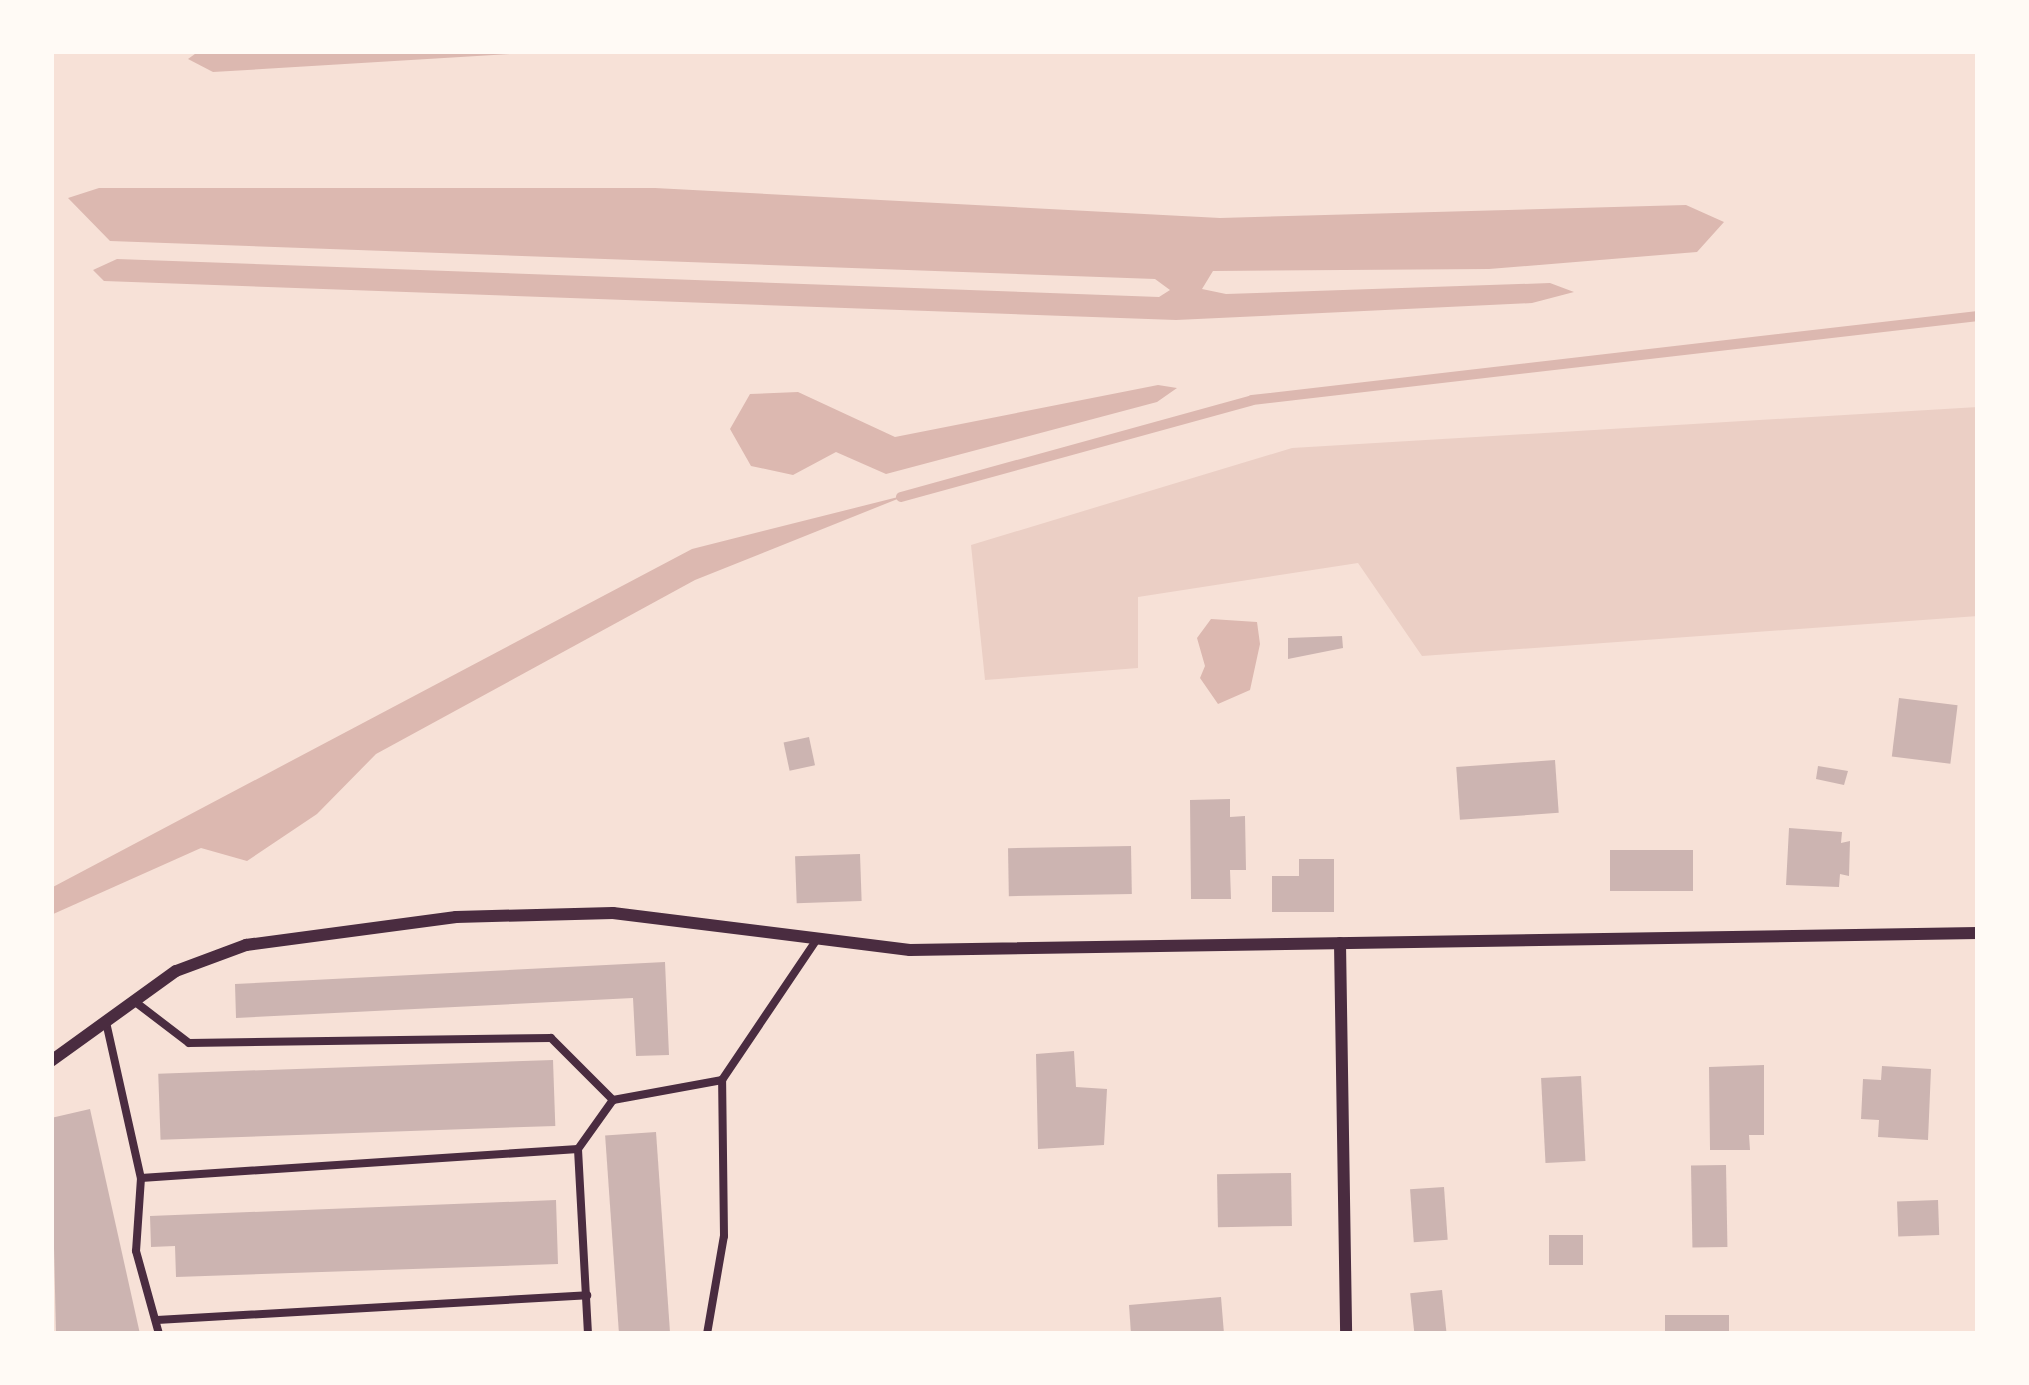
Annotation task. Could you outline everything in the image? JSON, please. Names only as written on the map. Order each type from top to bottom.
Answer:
[{"type":"street","points":[[51,1061],[176,970],[246,945],[456,917],[614,913],[815,942],[910,950],[1978,933]]},
{"type":"street","points":[[1340,943],[1346,1334]]},
{"type":"lane","points":[[707,1334],[724,1236],[722,1080],[815,942]]},
{"type":"lane","points":[[134,1001],[189,1043],[551,1038],[613,1100]]},
{"type":"lane","points":[[106,1020],[140,1178],[136,1251],[159,1334]]},
{"type":"lane","points":[[588,1334],[578,1150],[613,1100],[722,1080]]},
{"type":"lane","points":[[140,1178],[578,1150]]},
{"type":"lane","points":[[157,1320],[587,1295]]},
{"type":"shaded area","points":[[199,51],[559,51],[213,72],[188,59]]},
{"type":"shaded area","points":[[99,188],[655,188],[1220,218],[1686,205],[1724,222],[1697,252],[1489,269],[1213,271],[1202,289],[1226,294],[1550,283],[1574,292],[1532,303],[1176,320],[104,281],[93,270],[117,259],[1159,297],[1170,290],[1155,279],[110,241],[68,198]]},
{"type":"shaded area","points":[[1158,385],[1177,388],[1157,402],[886,474],[836,452],[793,475],[751,466],[730,429],[750,394],[798,392],[895,437]]},
{"type":"shaded area","points":[[1978,407],[1978,616],[1422,656],[1358,563],[1138,597],[1138,668],[985,680],[971,545],[1292,448]]},
{"type":"shaded area","points":[[910,494],[695,580],[376,754],[317,814],[247,861],[201,848],[51,915],[51,888],[692,549]]},
{"type":"shaded area","points":[[1211,619],[1257,622],[1260,644],[1250,690],[1218,704],[1200,678],[1205,666],[1197,638]]},
{"type":"building","points":[[1342,636],[1343,648],[1288,659],[1288,638]]},
{"type":"building","points":[[1899,698],[1958,705],[1950,764],[1892,757]]},
{"type":"building","points":[[809,737],[815,765],[790,771],[784,742]]},
{"type":"building","points":[[1555,760],[1559,813],[1460,820],[1456,767]]},
{"type":"building","points":[[1818,766],[1848,771],[1844,785],[1816,779]]},
{"type":"building","points":[[1230,799],[1230,817],[1245,816],[1246,870],[1230,870],[1231,899],[1191,899],[1190,800]]},
{"type":"building","points":[[1789,828],[1842,832],[1841,843],[1850,841],[1849,876],[1840,874],[1839,887],[1786,885]]},
{"type":"building","points":[[1131,846],[1132,894],[1009,896],[1008,848]]},
{"type":"building","points":[[1610,850],[1693,850],[1693,891],[1610,891]]},
{"type":"building","points":[[860,854],[862,901],[797,903],[795,856]]},
{"type":"building","points":[[1299,859],[1334,859],[1334,912],[1272,912],[1272,876],[1299,876]]},
{"type":"building","points":[[665,962],[669,1055],[636,1056],[633,998],[236,1018],[235,984]]},
{"type":"building","points":[[1074,1051],[1076,1087],[1107,1089],[1104,1145],[1038,1149],[1036,1054]]},
{"type":"building","points":[[553,1060],[555,1126],[161,1140],[158,1074]]},
{"type":"building","points":[[1764,1065],[1764,1135],[1749,1135],[1750,1150],[1710,1150],[1709,1067]]},
{"type":"building","points":[[1882,1066],[1931,1069],[1928,1140],[1878,1137],[1879,1120],[1861,1119],[1863,1079],[1881,1080]]},
{"type":"building","points":[[1581,1076],[1585,1161],[1546,1163],[1541,1078]]},
{"type":"building","points":[[90,1109],[140,1334],[56,1334],[51,1118]]},
{"type":"building","points":[[656,1132],[670,1334],[619,1334],[605,1136]]},
{"type":"building","points":[[1726,1165],[1727,1247],[1692,1248],[1691,1166]]},
{"type":"building","points":[[1291,1173],[1292,1226],[1218,1227],[1217,1174]]},
{"type":"building","points":[[1444,1187],[1448,1240],[1414,1242],[1410,1189]]},
{"type":"building","points":[[556,1200],[558,1264],[176,1277],[175,1246],[151,1247],[150,1216]]},
{"type":"building","points":[[1938,1200],[1939,1235],[1898,1236],[1897,1201]]},
{"type":"building","points":[[1549,1235],[1583,1235],[1583,1265],[1549,1265]]},
{"type":"building","points":[[1442,1290],[1447,1334],[1414,1334],[1410,1293]]},
{"type":"building","points":[[1221,1297],[1224,1334],[1131,1334],[1129,1305]]},
{"type":"building","points":[[1665,1315],[1729,1315],[1729,1334],[1665,1334]]},
{"type":"waterway","points":[[901,497],[1252,400],[1978,316]]}]
